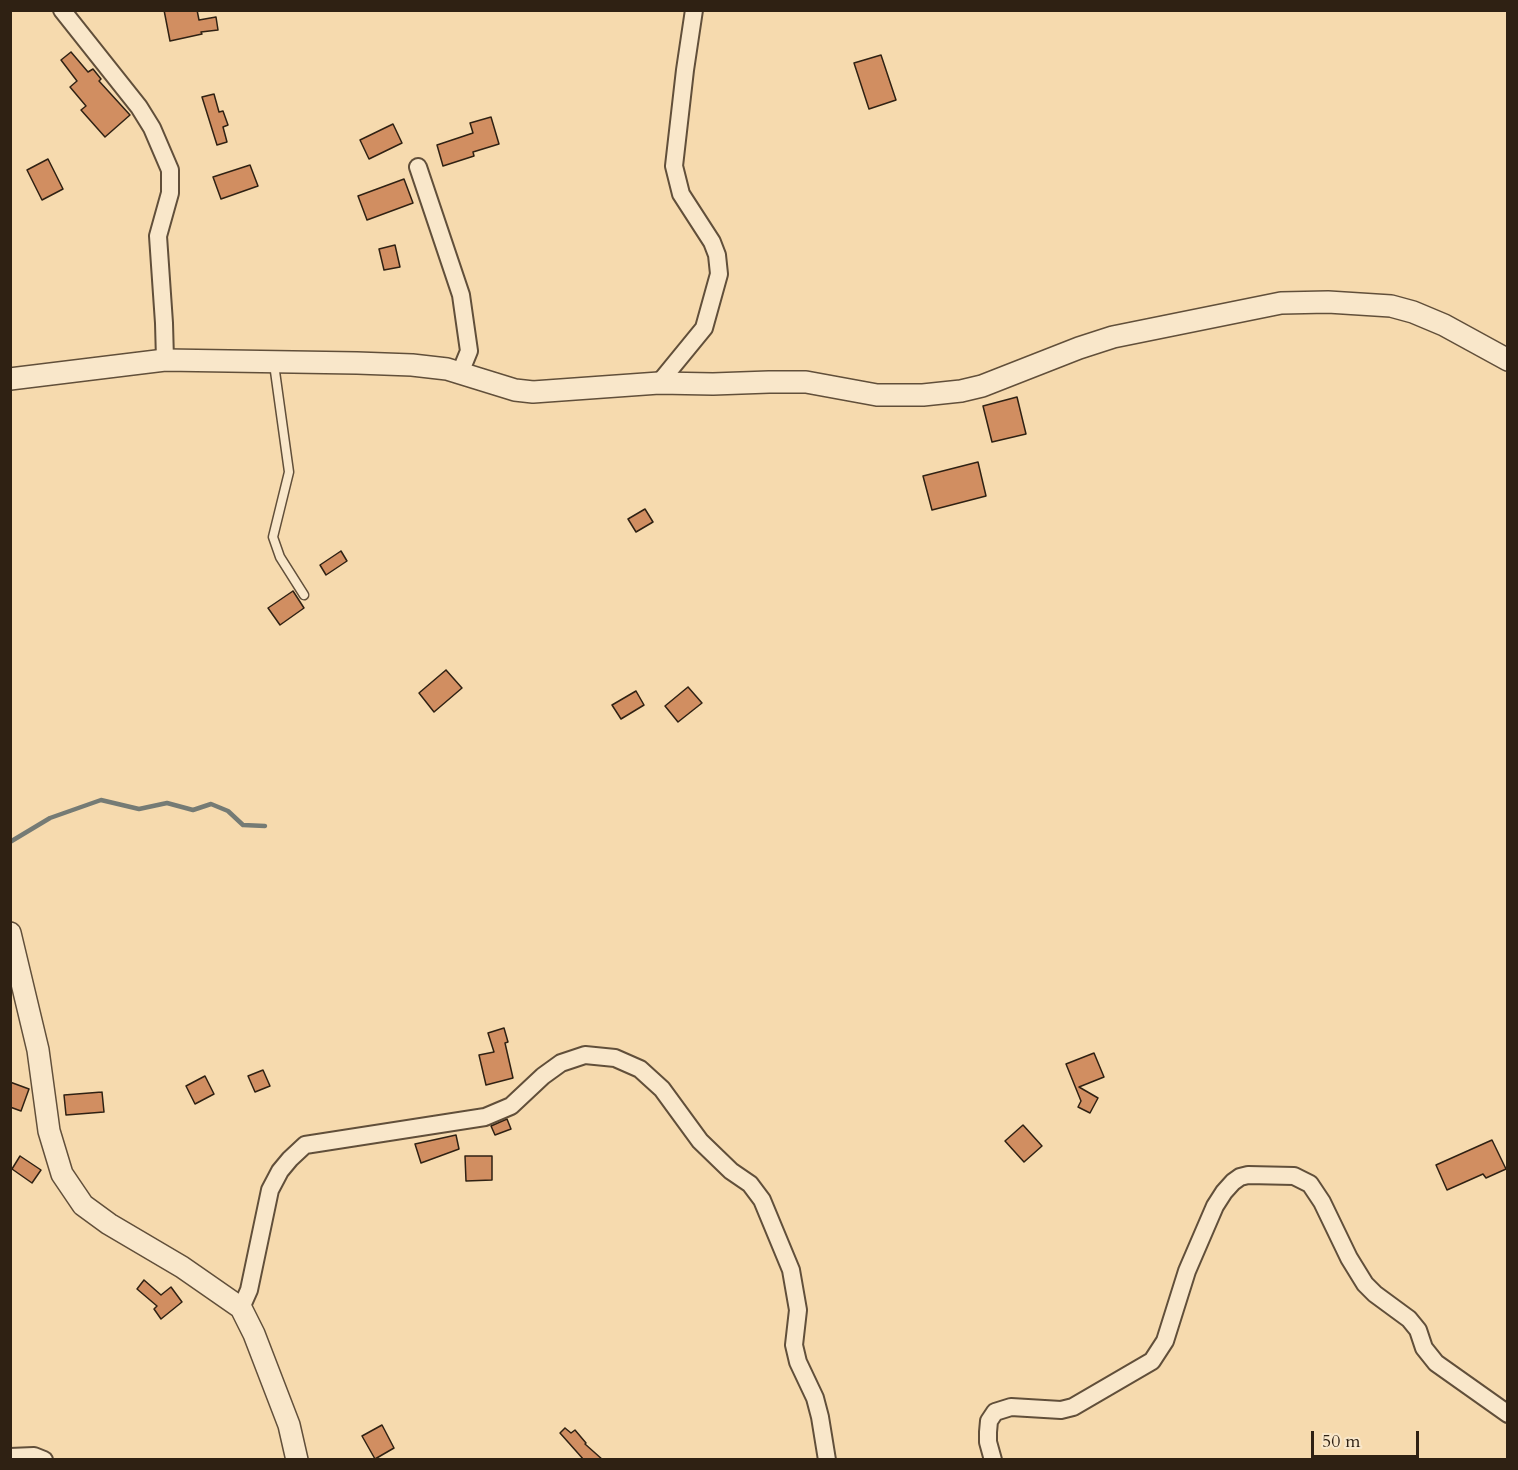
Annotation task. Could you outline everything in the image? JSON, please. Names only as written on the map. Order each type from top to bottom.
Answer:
[{"type":"street","points":[[62,10],[139,107],[152,128],[170,170],[170,194],[158,237],[165,360]]},
{"type":"street","points":[[659,383],[704,328],[719,274],[715,249],[681,194],[674,166],[694,10]]},
{"type":"street","points":[[418,166],[461,295],[469,351],[460,373]]},
{"type":"street","points":[[10,380],[165,360],[412,365],[447,369],[515,390],[533,392],[659,383],[806,382],[877,394],[923,395],[982,386],[1113,337],[1281,303],[1328,302],[1391,306],[1413,312],[1461,334],[1508,360]]},
{"type":"street","points":[[10,933],[38,1050],[49,1131],[62,1174],[83,1205],[109,1224],[182,1267],[241,1308],[254,1334],[289,1425],[297,1460]]},
{"type":"street","points":[[241,1308],[249,1290],[270,1190],[280,1170],[305,1146],[485,1117],[511,1106],[543,1076],[561,1063],[585,1054],[615,1058],[640,1069],[662,1089],[700,1141],[731,1171],[750,1184],[762,1200],[791,1270],[798,1310],[794,1345],[798,1362],[820,1417],[826,1460]]},
{"type":"street","points":[[993,1460],[988,1432],[989,1421],[995,1412],[1011,1407],[1061,1410],[1073,1407],[1152,1361],[1165,1341],[1187,1271],[1215,1206],[1233,1182],[1240,1177],[1248,1176],[1294,1176],[1310,1184],[1322,1202],[1349,1258],[1365,1284],[1409,1319],[1418,1330],[1424,1347],[1436,1363],[1508,1414]]},
{"type":"street","points":[[10,1456],[34,1456],[44,1460]]},
{"type":"lane","points":[[274,362],[289,472],[273,537],[280,557],[304,595]]},
{"type":"building","points":[[164,10],[197,10],[199,20],[216,17],[218,30],[201,32],[202,34],[170,41]]},
{"type":"building","points":[[71,52],[88,72],[93,69],[101,79],[99,81],[130,115],[105,137],[81,110],[86,106],[70,87],[77,81],[61,60]]},
{"type":"building","points":[[881,55],[896,100],[869,109],[854,63]]},
{"type":"building","points":[[214,94],[219,112],[223,111],[228,125],[223,127],[227,142],[217,145],[202,97]]},
{"type":"building","points":[[491,117],[499,144],[473,152],[474,156],[443,166],[437,145],[473,133],[470,123]]},
{"type":"building","points":[[393,124],[402,143],[369,159],[360,140]]},
{"type":"building","points":[[48,159],[63,189],[42,200],[27,170]]},
{"type":"building","points":[[250,165],[258,186],[221,199],[213,177]]},
{"type":"building","points":[[404,179],[413,203],[367,220],[358,196]]},
{"type":"building","points":[[395,245],[400,267],[384,270],[379,249]]},
{"type":"building","points":[[1017,397],[1026,434],[992,442],[983,406]]},
{"type":"building","points":[[978,462],[986,496],[932,510],[923,476]]},
{"type":"building","points":[[645,509],[653,522],[636,532],[628,519]]},
{"type":"building","points":[[341,551],[347,561],[326,575],[320,565]]},
{"type":"building","points":[[293,591],[304,608],[280,625],[268,608]]},
{"type":"building","points":[[446,670],[462,688],[434,712],[419,693]]},
{"type":"building","points":[[688,687],[702,703],[678,722],[665,706]]},
{"type":"building","points":[[636,691],[644,705],[621,719],[612,705]]},
{"type":"building","points":[[504,1028],[513,1078],[486,1085],[479,1055],[494,1052],[488,1033]]},
{"type":"building","points":[[1094,1053],[1104,1077],[1079,1087],[1098,1098],[1090,1113],[1078,1107],[1081,1101],[1066,1064]]},
{"type":"building","points":[[263,1070],[270,1086],[255,1092],[248,1076]]},
{"type":"building","points":[[205,1076],[214,1094],[195,1104],[186,1086]]},
{"type":"building","points":[[10,1082],[29,1089],[21,1111],[10,1107]]},
{"type":"building","points":[[102,1092],[104,1112],[66,1115],[64,1095]]},
{"type":"building","points":[[507,1119],[511,1129],[495,1135],[491,1126]]},
{"type":"building","points":[[1023,1125],[1042,1146],[1024,1162],[1005,1141]]},
{"type":"building","points":[[456,1135],[459,1149],[421,1163],[415,1144]]},
{"type":"building","points":[[1492,1140],[1506,1169],[1486,1178],[1483,1174],[1447,1190],[1436,1165]]},
{"type":"building","points":[[20,1156],[41,1170],[32,1183],[12,1169]]},
{"type":"building","points":[[465,1156],[492,1156],[492,1180],[466,1181]]},
{"type":"building","points":[[144,1280],[161,1295],[171,1287],[182,1302],[161,1319],[154,1309],[157,1306],[137,1289]]},
{"type":"building","points":[[382,1425],[394,1448],[375,1459],[362,1436]]},
{"type":"building","points":[[565,1428],[571,1433],[575,1430],[585,1444],[603,1460],[584,1460],[560,1433]]},
{"type":"waterway","points":[[10,842],[50,818],[101,800],[139,809],[167,803],[193,810],[211,804],[228,811],[243,825],[265,826]]}]
